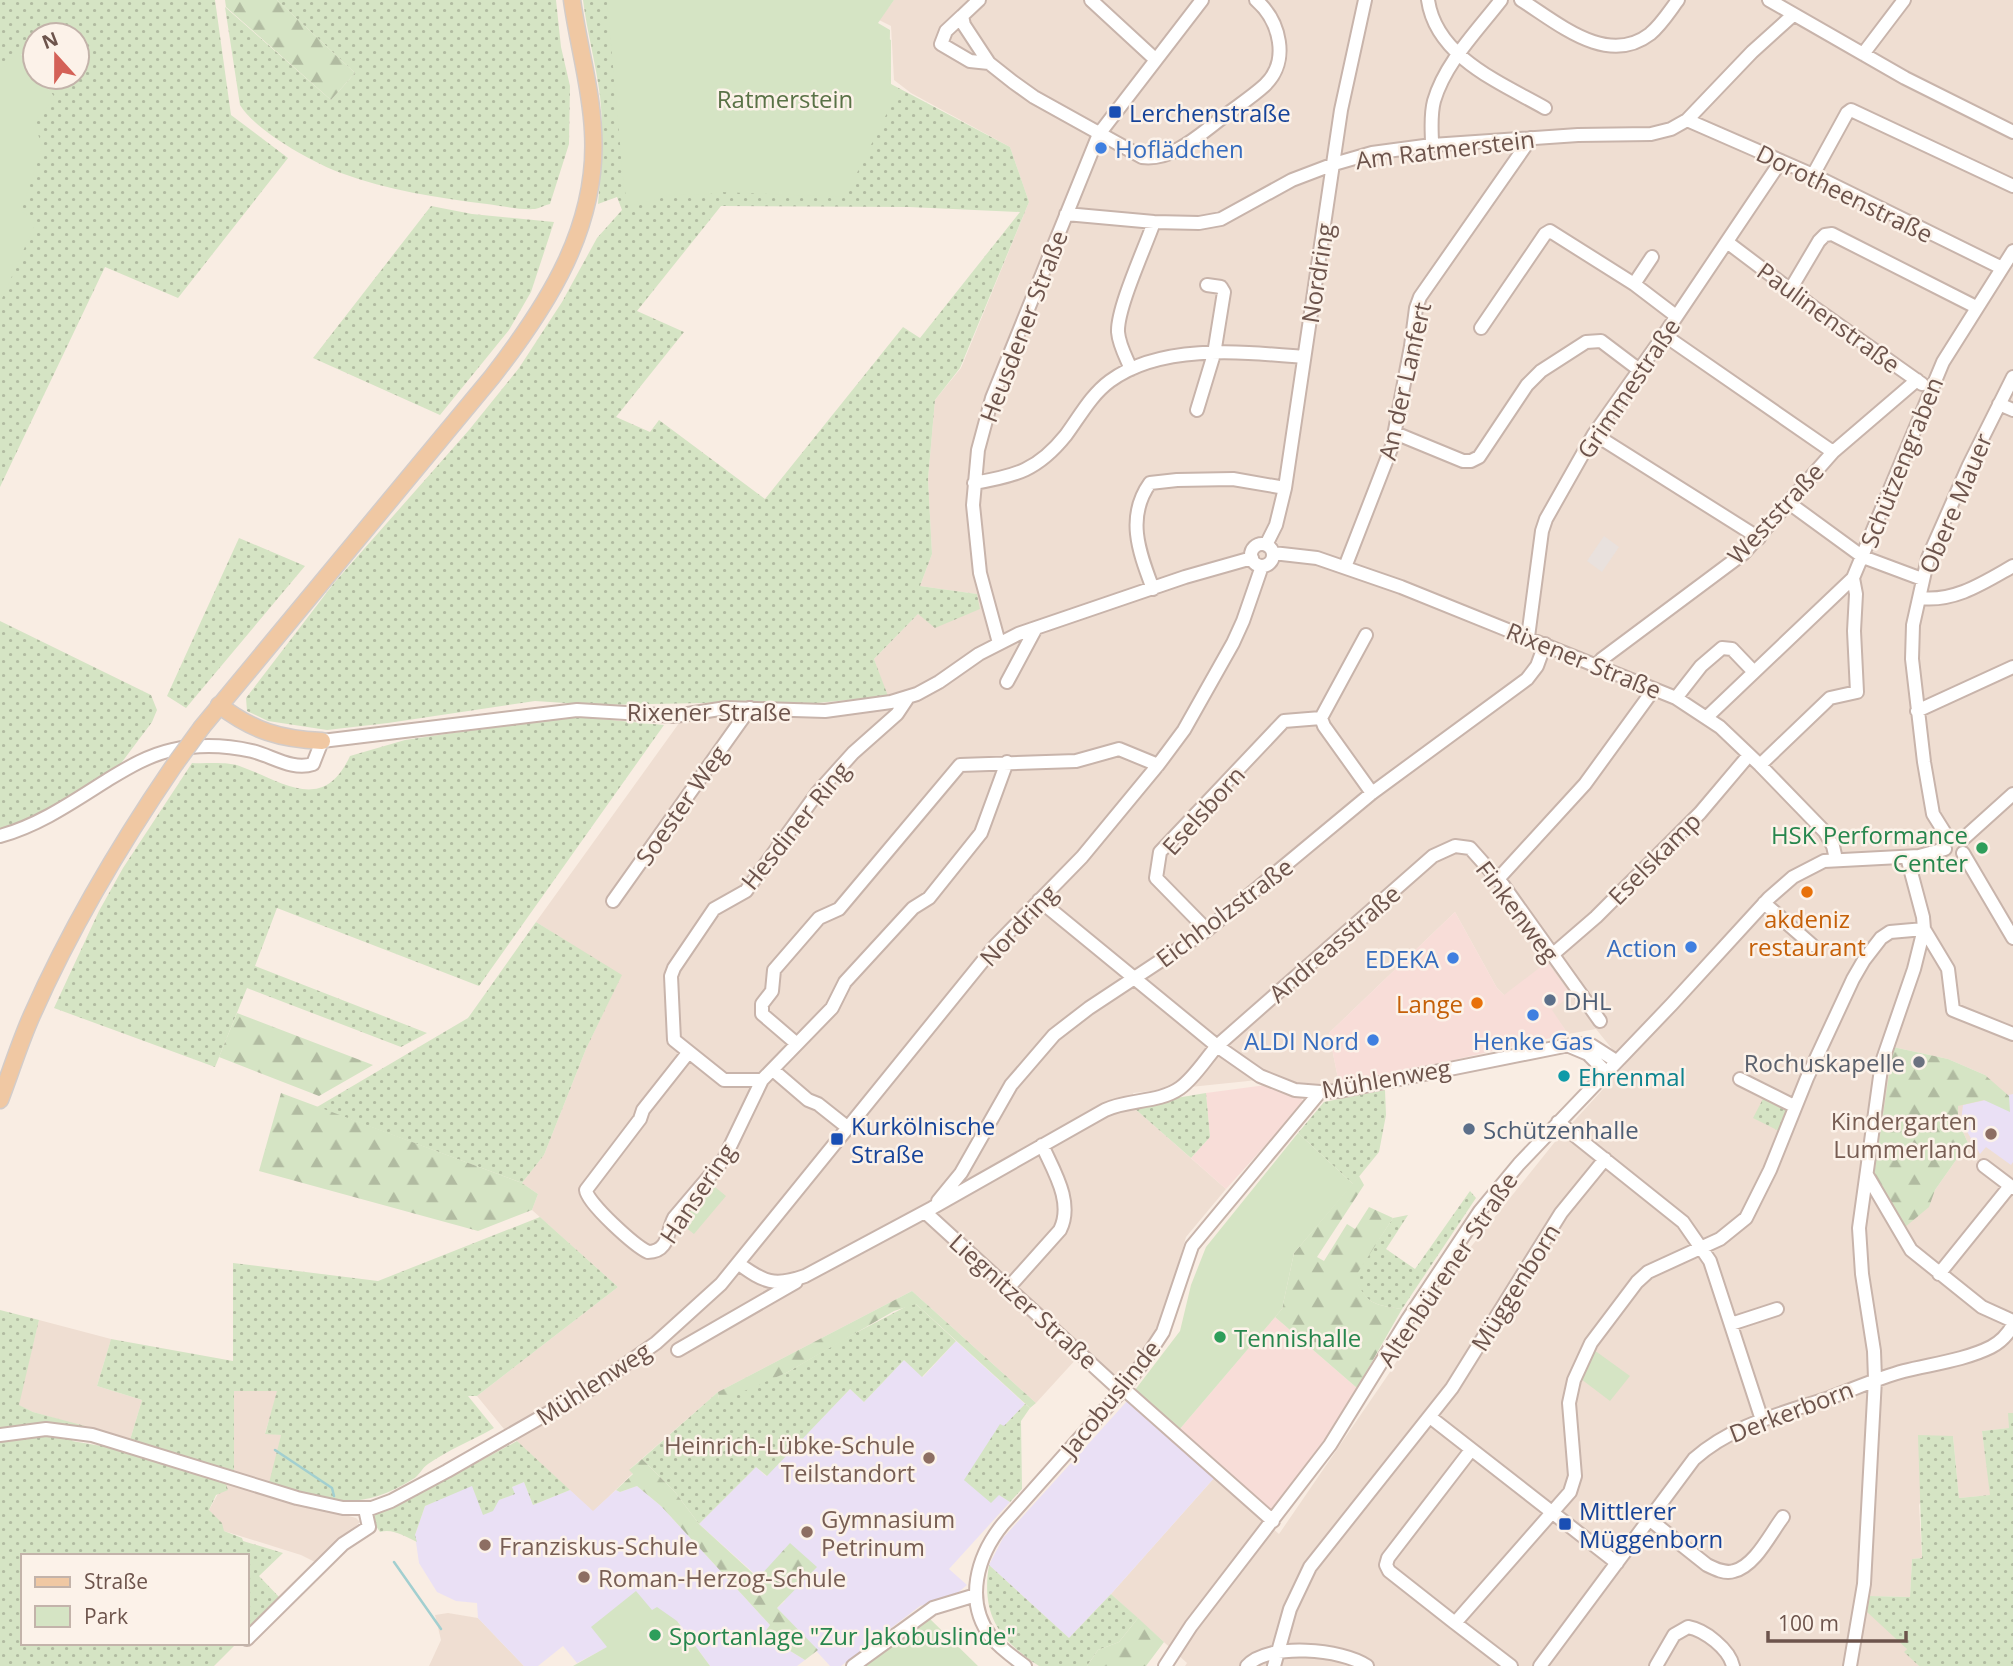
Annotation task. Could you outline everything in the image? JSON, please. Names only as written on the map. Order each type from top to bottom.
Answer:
[{"type":"main road","points":[[0,1100],[33,1014],[88,904],[129,833],[175,764],[219,705],[512,351],[552,291],[580,230],[592,170],[593,132],[572,0]]},
{"type":"main road","points":[[219,705],[238,719],[268,733],[322,741]]},
{"type":"street","points":[[979,0],[946,31],[941,44],[970,61],[989,63]]},
{"type":"street","points":[[1091,0],[1156,60]]},
{"type":"street","points":[[1066,214],[1098,134],[1202,0]]},
{"type":"street","points":[[962,16],[964,25],[989,63],[1034,97],[1143,157],[1164,157],[1201,134],[1266,84],[1275,72],[1279,59],[1278,31],[1268,13],[1256,0]]},
{"type":"street","name":"Nordring","points":[[1269,549],[1285,488],[1350,57],[1365,0]]},
{"type":"street","points":[[1427,0],[1432,18],[1459,55],[1545,108]]},
{"type":"street","points":[[1432,145],[1431,116],[1440,84],[1501,0]]},
{"type":"street","points":[[1521,0],[1581,37],[1599,45],[1618,47],[1632,44],[1649,34],[1678,0]]},
{"type":"street","points":[[1769,0],[1954,104],[2013,132]]},
{"type":"street","points":[[1863,54],[1904,0]]},
{"type":"street","name":"Am Ratmerstein","points":[[1066,214],[1199,223],[1221,219],[1292,180],[1372,153],[1432,145],[1531,138],[1651,134],[1671,129],[1688,120],[1752,52],[1793,15]]},
{"type":"street","points":[[1813,175],[1851,110],[2013,186]]},
{"type":"street","name":"Dorotheenstraße","points":[[1688,120],[1813,175],[2002,268]]},
{"type":"street","name":"An der Lanfert","points":[[1345,567],[1378,485],[1395,433],[1420,297],[1531,138]]},
{"type":"street","name":"Grimmestraße","points":[[1528,637],[1542,531],[1553,505],[1594,434],[1781,161]]},
{"type":"street","name":"Heusdener Straße","points":[[999,643],[977,553],[974,483],[981,439],[992,398],[1066,214]]},
{"type":"street","points":[[1131,369],[1119,340],[1118,329],[1121,311],[1154,222]]},
{"type":"street","points":[[1481,328],[1545,234],[1550,231],[1634,284],[1676,316]]},
{"type":"street","points":[[1790,290],[1819,241],[1825,235],[1832,234],[1976,307]]},
{"type":"street","name":"Paulinenstraße","points":[[1727,242],[1930,390]]},
{"type":"street","name":"Schützengraben","points":[[1760,765],[1830,698],[1857,692],[1854,631],[1856,594],[1853,578],[1943,362],[2013,251]]},
{"type":"street","points":[[1634,284],[1652,257]]},
{"type":"street","points":[[1197,410],[1214,354],[1224,292],[1221,286],[1207,285]]},
{"type":"street","points":[[1664,335],[1832,452]]},
{"type":"street","points":[[1395,433],[1463,461],[1471,461],[1479,457],[1527,385],[1541,371],[1586,342],[1601,341],[1638,369]]},
{"type":"street","points":[[974,483],[1012,477],[1032,467],[1066,435],[1086,405],[1110,381],[1148,361],[1179,355],[1214,354],[1304,357]]},
{"type":"street","name":"Obere Mauer","points":[[1947,843],[1932,809],[1917,711],[1913,625],[1922,579],[1945,517],[2013,377]]},
{"type":"street","name":"Weststraße","points":[[1596,666],[1731,564],[1759,538],[1832,452],[1917,380]]},
{"type":"street","points":[[1998,404],[2013,410]]},
{"type":"street","points":[[1594,434],[1759,538]]},
{"type":"street","points":[[1153,589],[1138,549],[1135,530],[1144,491],[1150,483],[1233,479],[1285,488]]},
{"type":"street","points":[[1789,503],[1863,557],[1922,579]]},
{"type":"street","points":[[1261,544],[1269,549],[1270,562],[1257,562],[1254,548],[1261,544]]},
{"type":"street","name":"Rixener Straße","points":[[1269,549],[1317,558],[1409,590],[1676,698],[1720,727],[1760,765],[1825,832],[1833,846],[1836,859]]},
{"type":"street","name":"Nordring","points":[[739,1264],[995,947],[1082,857],[1184,730],[1233,643],[1257,562]]},
{"type":"street","name":"Rixener Straße","points":[[322,741],[556,711],[615,711],[675,716],[726,708],[825,711],[907,699],[939,682],[999,643],[1036,628],[1205,571],[1257,562]]},
{"type":"street","points":[[1920,598],[1937,599],[1958,594],[2013,566]]},
{"type":"street","points":[[1707,717],[1853,578]]},
{"type":"street","points":[[1007,682],[1036,628]]},
{"type":"street","points":[[1366,635],[1321,718],[1372,793]]},
{"type":"street","name":"Eichholzstraße","points":[[928,1210],[961,1172],[1011,1085],[1047,1042],[1089,1008],[1208,930],[1372,793],[1527,680],[1538,666],[1545,644]]},
{"type":"street","points":[[1676,698],[1701,666],[1722,648],[1732,649],[1754,672]]},
{"type":"street","points":[[1917,711],[2013,667]]},
{"type":"street","points":[[1498,879],[1585,784],[1654,689]]},
{"type":"street","name":"Hesdiner Ring","points":[[762,1080],[724,1080],[676,1044],[673,1037],[673,969],[714,909],[746,891],[818,792],[853,753],[897,714],[907,699]]},
{"type":"street","name":"Soester Weg","points":[[613,901],[750,708]]},
{"type":"street","name":"Eselsborn","points":[[1208,930],[1156,878],[1160,852],[1284,721],[1321,718]]},
{"type":"street","points":[[0,836],[36,823],[136,763],[170,750],[205,745],[234,748],[270,756],[302,768],[313,764],[322,741]]},
{"type":"street","points":[[797,1044],[762,1014],[762,1004],[772,991],[772,973],[818,918],[841,907],[960,765],[1081,760],[1119,749],[1158,765]]},
{"type":"street","name":"Eselskamp","points":[[1552,955],[1595,917],[1700,813],[1749,755]]},
{"type":"street","points":[[762,1080],[836,1003],[845,982],[913,908],[929,898],[981,833],[1007,762]]},
{"type":"street","points":[[2013,794],[1963,846],[1953,856],[1947,843],[1956,835],[1963,846],[2008,916],[2013,938]]},
{"type":"street","name":"Altenbürener Straße","points":[[1165,1666],[1191,1626],[1339,1433],[1408,1319],[1480,1212],[1519,1164],[1764,903],[1786,882],[1815,864],[1836,859],[1928,855],[1947,843]]},
{"type":"street","name":"Finkenweg","points":[[1455,846],[1470,848],[1498,879],[1600,1021]]},
{"type":"street","name":"Andreasstraße","points":[[1217,1046],[1433,856],[1455,846]]},
{"type":"street","points":[[1850,1666],[1864,1584],[1875,1379],[1859,1228],[1882,1062],[1914,969],[1924,929],[1907,857]]},
{"type":"street","name":"Mühlenweg","points":[[1039,900],[1217,1046],[1267,1080],[1296,1090],[1340,1091],[1565,1045],[1591,1045],[1616,1061]]},
{"type":"street","points":[[1764,903],[1812,945]]},
{"type":"street","points":[[1924,929],[1948,969],[1953,1010],[2013,1034]]},
{"type":"street","points":[[1455,1623],[1570,1492],[1575,1476],[1569,1403],[1583,1356],[1637,1282],[1662,1264],[1720,1239],[1746,1218],[1770,1170],[1794,1106],[1864,960],[1881,938],[1890,932],[1924,929]]},
{"type":"street","points":[[1565,1045],[1588,1055],[1606,1072]]},
{"type":"street","name":"Mühlenweg","points":[[678,1350],[1042,1144],[1119,1104],[1176,1091],[1190,1079],[1217,1046]]},
{"type":"street","name":"Hansering","points":[[688,1053],[586,1190],[589,1200],[614,1225],[648,1252],[658,1250],[668,1239],[674,1218],[724,1159],[762,1080]]},
{"type":"street","points":[[773,1070],[808,1100],[818,1104],[847,1127]]},
{"type":"street","points":[[1740,1079],[1794,1106]]},
{"type":"street","name":"Jacobuslinde","points":[[1025,1666],[992,1638],[984,1623],[976,1595],[981,1561],[993,1535],[1123,1390],[1163,1332],[1192,1246],[1320,1092]]},
{"type":"street","points":[[1558,1122],[1683,1222],[1702,1249],[1710,1261],[1762,1420]]},
{"type":"street","points":[[1009,1287],[1060,1230],[1063,1222],[1064,1197],[1042,1144]]},
{"type":"street","name":"Müggenborn","points":[[1274,1666],[1290,1609],[1310,1567],[1430,1417],[1459,1376],[1561,1213],[1605,1159]]},
{"type":"street","points":[[1939,1274],[2011,1187],[1984,1166]]},
{"type":"street","points":[[961,1172],[965,1181],[978,1182]]},
{"type":"street","points":[[1867,1175],[1911,1250],[1982,1307],[2013,1323]]},
{"type":"street","name":"Liegnitzer Straße","points":[[928,1210],[1123,1390],[1273,1521]]},
{"type":"street","name":"Mühlenweg","points":[[0,1435],[46,1429],[92,1434],[297,1498],[343,1508],[365,1509],[391,1501],[552,1413],[604,1381],[671,1330],[739,1264],[770,1282],[786,1282],[805,1276]]},
{"type":"street","points":[[1731,1324],[1777,1309]]},
{"type":"street","name":"Derkerborn","points":[[1540,1666],[1701,1452],[1720,1438],[1875,1379],[1988,1349],[2005,1337],[2013,1323]]},
{"type":"street","points":[[1430,1417],[1617,1563]]},
{"type":"street","points":[[1471,1450],[1386,1562],[1386,1567],[1511,1666]]},
{"type":"street","points":[[248,1638],[344,1544],[369,1527],[365,1509]]},
{"type":"street","points":[[1649,1519],[1707,1565],[1717,1570],[1733,1572],[1751,1560],[1783,1517]]},
{"type":"street","points":[[853,1666],[908,1623],[933,1608],[976,1595]]},
{"type":"street","points":[[1656,1666],[1677,1632],[1688,1628],[1700,1632],[1726,1652],[1733,1666]]},
{"type":"street","points":[[1247,1666],[1257,1657],[1277,1651],[1338,1654],[1367,1666]]},
{"type":"shaded area","points":[[894,0],[2013,0],[2013,1413],[2009,1413],[2010,1428],[1982,1431],[1991,1495],[1959,1498],[1953,1436],[1919,1505],[1922,1558],[1912,1559],[1910,1597],[1870,1596],[1907,1649],[1905,1652],[1919,1666],[1185,1666],[1187,1663],[1111,1594],[1215,1477],[1279,1534],[1390,1372],[1454,1268],[1554,1143],[1625,1065],[1596,1029],[1568,1034],[1551,1010],[1504,995],[1497,988],[1455,912],[1329,1033],[1339,1084],[1302,1085],[1277,1078],[1133,1093],[1134,1108],[1226,1189],[1186,1237],[1160,1327],[1140,1359],[1113,1389],[1078,1357],[1036,1403],[912,1291],[718,1392],[630,1469],[633,1473],[593,1512],[504,1429],[477,1396],[618,1287],[532,1210],[538,1194],[522,1183],[544,1155],[586,1049],[621,976],[536,922],[682,719],[759,710],[796,713],[887,696],[874,659],[918,614],[936,627],[977,594],[920,586],[932,554],[928,479],[935,400],[961,368],[1029,202],[1010,147],[911,93],[894,80],[891,26],[879,20]],"holes":[[[1893,1047],[1948,1059],[1985,1075],[1958,1106],[1958,1121],[1968,1143],[1935,1190]]]},
{"type":"shaded area","points":[[1604,536],[1619,547],[1602,572],[1587,561]]},
{"type":"shaded area","points":[[1455,912],[1497,988],[1504,995],[1547,962],[1571,995],[1552,1010],[1568,1034],[1339,1084],[1329,1033]]},
{"type":"shaded area","points":[[1266,1085],[1299,1095],[1303,1101],[1226,1189],[1191,1158],[1210,1137],[1206,1093]]},
{"type":"shaded area","name":"Kindergarten Lummerland","points":[[2013,1094],[2011,1165],[1986,1147],[1980,1154],[1961,1121],[1963,1105]]},
{"type":"shaded area","points":[[1275,1317],[1357,1388],[1330,1433],[1270,1513],[1179,1430]]},
{"type":"shaded area","points":[[39,1320],[111,1339],[97,1386],[142,1400],[130,1440],[33,1412],[18,1405]]},
{"type":"shaded area","points":[[956,1341],[1025,1404],[1003,1427],[1000,1424],[999,1495],[1010,1502],[949,1569],[967,1585],[954,1596],[920,1606],[841,1666],[830,1666],[777,1608],[785,1601],[699,1524],[756,1467],[766,1476],[850,1389],[864,1402],[904,1360],[923,1377]]},
{"type":"shaded area","points":[[234,1390],[278,1391],[265,1433],[281,1435],[268,1494],[356,1518],[360,1522],[317,1563],[301,1555],[224,1531],[209,1510],[225,1481],[234,1472]]},
{"type":"shaded area","points":[[1128,1400],[1215,1477],[1069,1638],[989,1565],[1003,1538]]},
{"type":"shaded area","points":[[524,1482],[533,1505],[570,1490],[593,1511],[616,1490],[620,1492],[637,1486],[661,1506],[770,1625],[765,1632],[769,1638],[805,1660],[797,1666],[710,1666],[678,1622],[608,1647],[577,1663],[563,1646],[538,1666],[524,1666],[478,1618],[477,1603],[456,1601],[437,1592],[419,1563],[415,1535],[425,1506],[472,1485],[499,1500],[514,1494],[512,1487]]},
{"type":"shaded area","points":[[448,1613],[478,1618],[524,1666],[429,1666],[441,1640],[435,1615]]},
{"type":"green space","points":[[0,0],[215,0],[231,115],[288,158],[178,298],[105,267],[0,487],[0,227],[33,119],[54,97],[50,91],[91,91],[91,21],[21,21],[21,54],[0,73]]},
{"type":"green space","points":[[225,0],[277,0],[355,73],[331,100],[226,7]]},
{"type":"green space","points":[[277,0],[556,0],[561,47],[570,86],[569,144],[550,204],[535,209],[517,208],[394,189],[329,168],[271,135],[240,105],[225,7],[331,100],[355,73]]},
{"type":"green space","points":[[583,0],[824,0],[859,25],[891,40],[891,84],[1010,147],[1029,202],[960,368],[935,400],[928,479],[932,554],[920,586],[977,594],[980,609],[935,628],[918,614],[874,659],[888,696],[797,705],[759,702],[596,705],[535,701],[327,730],[268,721],[247,711],[246,698],[334,583],[469,430],[519,368],[562,302],[597,238],[622,210],[617,197],[598,204],[602,150],[601,109]],"holes":[[[721,206],[909,207],[1020,212],[920,338],[903,327],[765,499],[659,420],[650,432],[616,417],[684,332],[637,311]]]},
{"type":"green space","name":"Ratmerstein","points":[[607,0],[894,0],[878,23],[890,30],[889,86],[898,91],[845,197],[720,192],[705,195],[677,194],[629,206],[624,188]]},
{"type":"green space","points":[[19,52],[21,91],[50,91],[56,99],[39,114],[35,123],[42,148],[21,211],[36,222],[0,303],[0,70]]},
{"type":"green space","points":[[431,206],[472,214],[554,222],[531,292],[509,330],[440,415],[313,358]]},
{"type":"green space","points":[[239,538],[305,566],[186,708],[167,696]]},
{"type":"green space","points":[[0,621],[151,695],[157,710],[152,722],[116,770],[66,802],[0,833]]},
{"type":"green space","points":[[568,716],[664,725],[479,986],[277,908],[255,966],[427,1033],[401,1047],[247,988],[215,1067],[54,1008],[99,911],[123,868],[192,763],[236,765],[288,785],[315,789],[328,784],[339,774],[350,756],[405,740]]},
{"type":"green space","points":[[536,922],[622,975],[586,1049],[544,1155],[522,1183],[317,1107],[468,1018]]},
{"type":"green space","points":[[237,1013],[373,1065],[319,1096],[219,1057]]},
{"type":"green space","points":[[1893,1047],[1948,1059],[1985,1075],[2009,1096],[2010,1112],[1984,1100],[1958,1106],[1958,1121],[1968,1143],[1935,1190],[1929,1207],[1904,1228],[1873,1182]]},
{"type":"green space","points":[[1385,1090],[1386,1115],[1379,1152],[1353,1184],[1298,1133],[1324,1102]]},
{"type":"green space","points":[[281,1093],[522,1183],[538,1194],[532,1210],[478,1231],[259,1171]]},
{"type":"green space","points":[[1206,1093],[1210,1137],[1191,1158],[1134,1108],[1134,1105]]},
{"type":"green space","points":[[1765,1095],[1786,1106],[1787,1111],[1779,1131],[1753,1118]]},
{"type":"green space","points":[[1298,1133],[1353,1184],[1294,1253],[1282,1309],[1179,1430],[1135,1390],[1180,1331],[1191,1285],[1206,1247]]},
{"type":"green space","points":[[1359,1176],[1364,1185],[1317,1257],[1324,1261],[1347,1224],[1355,1229],[1369,1207],[1393,1218],[1355,1277],[1363,1293],[1372,1302],[1402,1309],[1357,1388],[1275,1317],[1282,1309],[1294,1253]]},
{"type":"green space","points":[[709,1182],[726,1196],[694,1234],[677,1221]]},
{"type":"green space","points":[[1470,1191],[1476,1198],[1402,1309],[1384,1306],[1367,1298],[1354,1277],[1393,1218],[1408,1215],[1386,1249],[1415,1269]]},
{"type":"green space","points":[[540,1217],[618,1287],[477,1396],[468,1396],[494,1428],[436,1459],[415,1478],[375,1497],[358,1500],[325,1498],[269,1483],[281,1435],[265,1434],[277,1391],[234,1391],[234,1472],[130,1440],[142,1400],[97,1386],[111,1339],[233,1361],[233,1263],[378,1281]]},
{"type":"green space","points":[[912,1291],[1036,1403],[1030,1408],[916,1304],[894,1311],[786,1373],[721,1401],[719,1399],[718,1392]]},
{"type":"green space","points":[[911,1304],[916,1304],[956,1341],[922,1377],[904,1360],[864,1402],[850,1389],[767,1476],[756,1467],[699,1524],[675,1492],[642,1459],[718,1392],[719,1399],[786,1373]]},
{"type":"green space","points":[[0,1310],[39,1320],[19,1405],[33,1412],[85,1426],[72,1441],[125,1450],[225,1481],[228,1490],[216,1495],[209,1510],[222,1523],[224,1531],[242,1538],[243,1541],[283,1553],[259,1576],[281,1599],[248,1633],[248,1554],[21,1554],[21,1645],[235,1645],[214,1666],[0,1666]]},
{"type":"green space","points":[[1594,1350],[1630,1376],[1610,1401],[1581,1379]]},
{"type":"green space","points":[[1025,1404],[1030,1408],[1021,1421],[1022,1489],[1010,1502],[999,1495],[991,1503],[964,1480],[1000,1424],[1004,1426]]},
{"type":"green space","points":[[2008,1413],[2013,1413],[2013,1666],[1919,1666],[1904,1652],[1907,1649],[1867,1612],[1870,1596],[1910,1597],[1912,1559],[1922,1558],[1918,1435],[1953,1436],[1959,1498],[1990,1495],[1982,1431],[2009,1428]]},
{"type":"green space","points":[[517,1441],[570,1490],[533,1505],[524,1482],[512,1487],[515,1494],[499,1500],[493,1511],[483,1515],[472,1486],[425,1506],[415,1535],[417,1542],[395,1532],[380,1532],[372,1520],[377,1511],[410,1499]]},
{"type":"green space","points":[[642,1459],[675,1492],[699,1524],[758,1578],[790,1543],[817,1567],[777,1608],[818,1650],[805,1660],[769,1638],[765,1632],[770,1625],[661,1506],[637,1486],[620,1492],[616,1490],[633,1474],[629,1470]]},
{"type":"green space","points":[[989,1565],[1069,1638],[1111,1594],[1138,1618],[1119,1642],[1098,1650],[1087,1666],[1039,1666],[1013,1646],[996,1624],[988,1598]]},
{"type":"green space","name":"Sportanlage \"Zur Jakobuslinde\"","points":[[636,1591],[652,1610],[657,1607],[677,1621],[710,1666],[573,1666],[607,1647],[591,1627]]},
{"type":"green space","name":"Sportanlage \"Zur Jakobuslinde\"","points":[[928,1617],[978,1666],[863,1666]]},
{"type":"green space","points":[[1138,1618],[1164,1642],[1146,1666],[1087,1666],[1098,1650],[1119,1642]]},
{"type":"waterway","points":[[275,1450],[332,1488],[334,1496]]},
{"type":"waterway","points":[[394,1562],[441,1629]]},
{"type":"place","name":"Lerchenstraße","points":[[1115,112]]},
{"type":"place","name":"Hoflädchen","points":[[1101,148]]},
{"type":"place","name":"HSK Performance Center","points":[[1982,848]]},
{"type":"place","name":"akdeniz restaurant","points":[[1807,892]]},
{"type":"place","name":"Action","points":[[1691,947]]},
{"type":"place","name":"EDEKA","points":[[1453,958]]},
{"type":"place","name":"DHL","points":[[1550,1000]]},
{"type":"place","name":"Lange","points":[[1477,1003]]},
{"type":"place","name":"Henke Gas","points":[[1533,1015]]},
{"type":"place","name":"ALDI Nord","points":[[1373,1040]]},
{"type":"place","name":"Rochuskapelle","points":[[1919,1062]]},
{"type":"place","name":"Ehrenmal","points":[[1564,1076]]},
{"type":"place","name":"Schützenhalle","points":[[1469,1129]]},
{"type":"place","name":"Kindergarten Lummerland","points":[[1991,1134]]},
{"type":"place","name":"Kurkölnische Straße","points":[[837,1139]]},
{"type":"place","name":"Tennishalle","points":[[1220,1337]]},
{"type":"place","name":"Heinrich-Lübke-Schule Teilstandort","points":[[929,1458]]},
{"type":"place","name":"Mittlerer Müggenborn","points":[[1565,1524]]},
{"type":"place","name":"Gymnasium Petrinum","points":[[807,1532]]},
{"type":"place","name":"Franziskus-Schule","points":[[485,1545]]},
{"type":"place","name":"Roman-Herzog-Schule","points":[[584,1577]]},
{"type":"place","name":"Sportanlage \"Zur Jakobuslinde\"","points":[[655,1635]]}]
